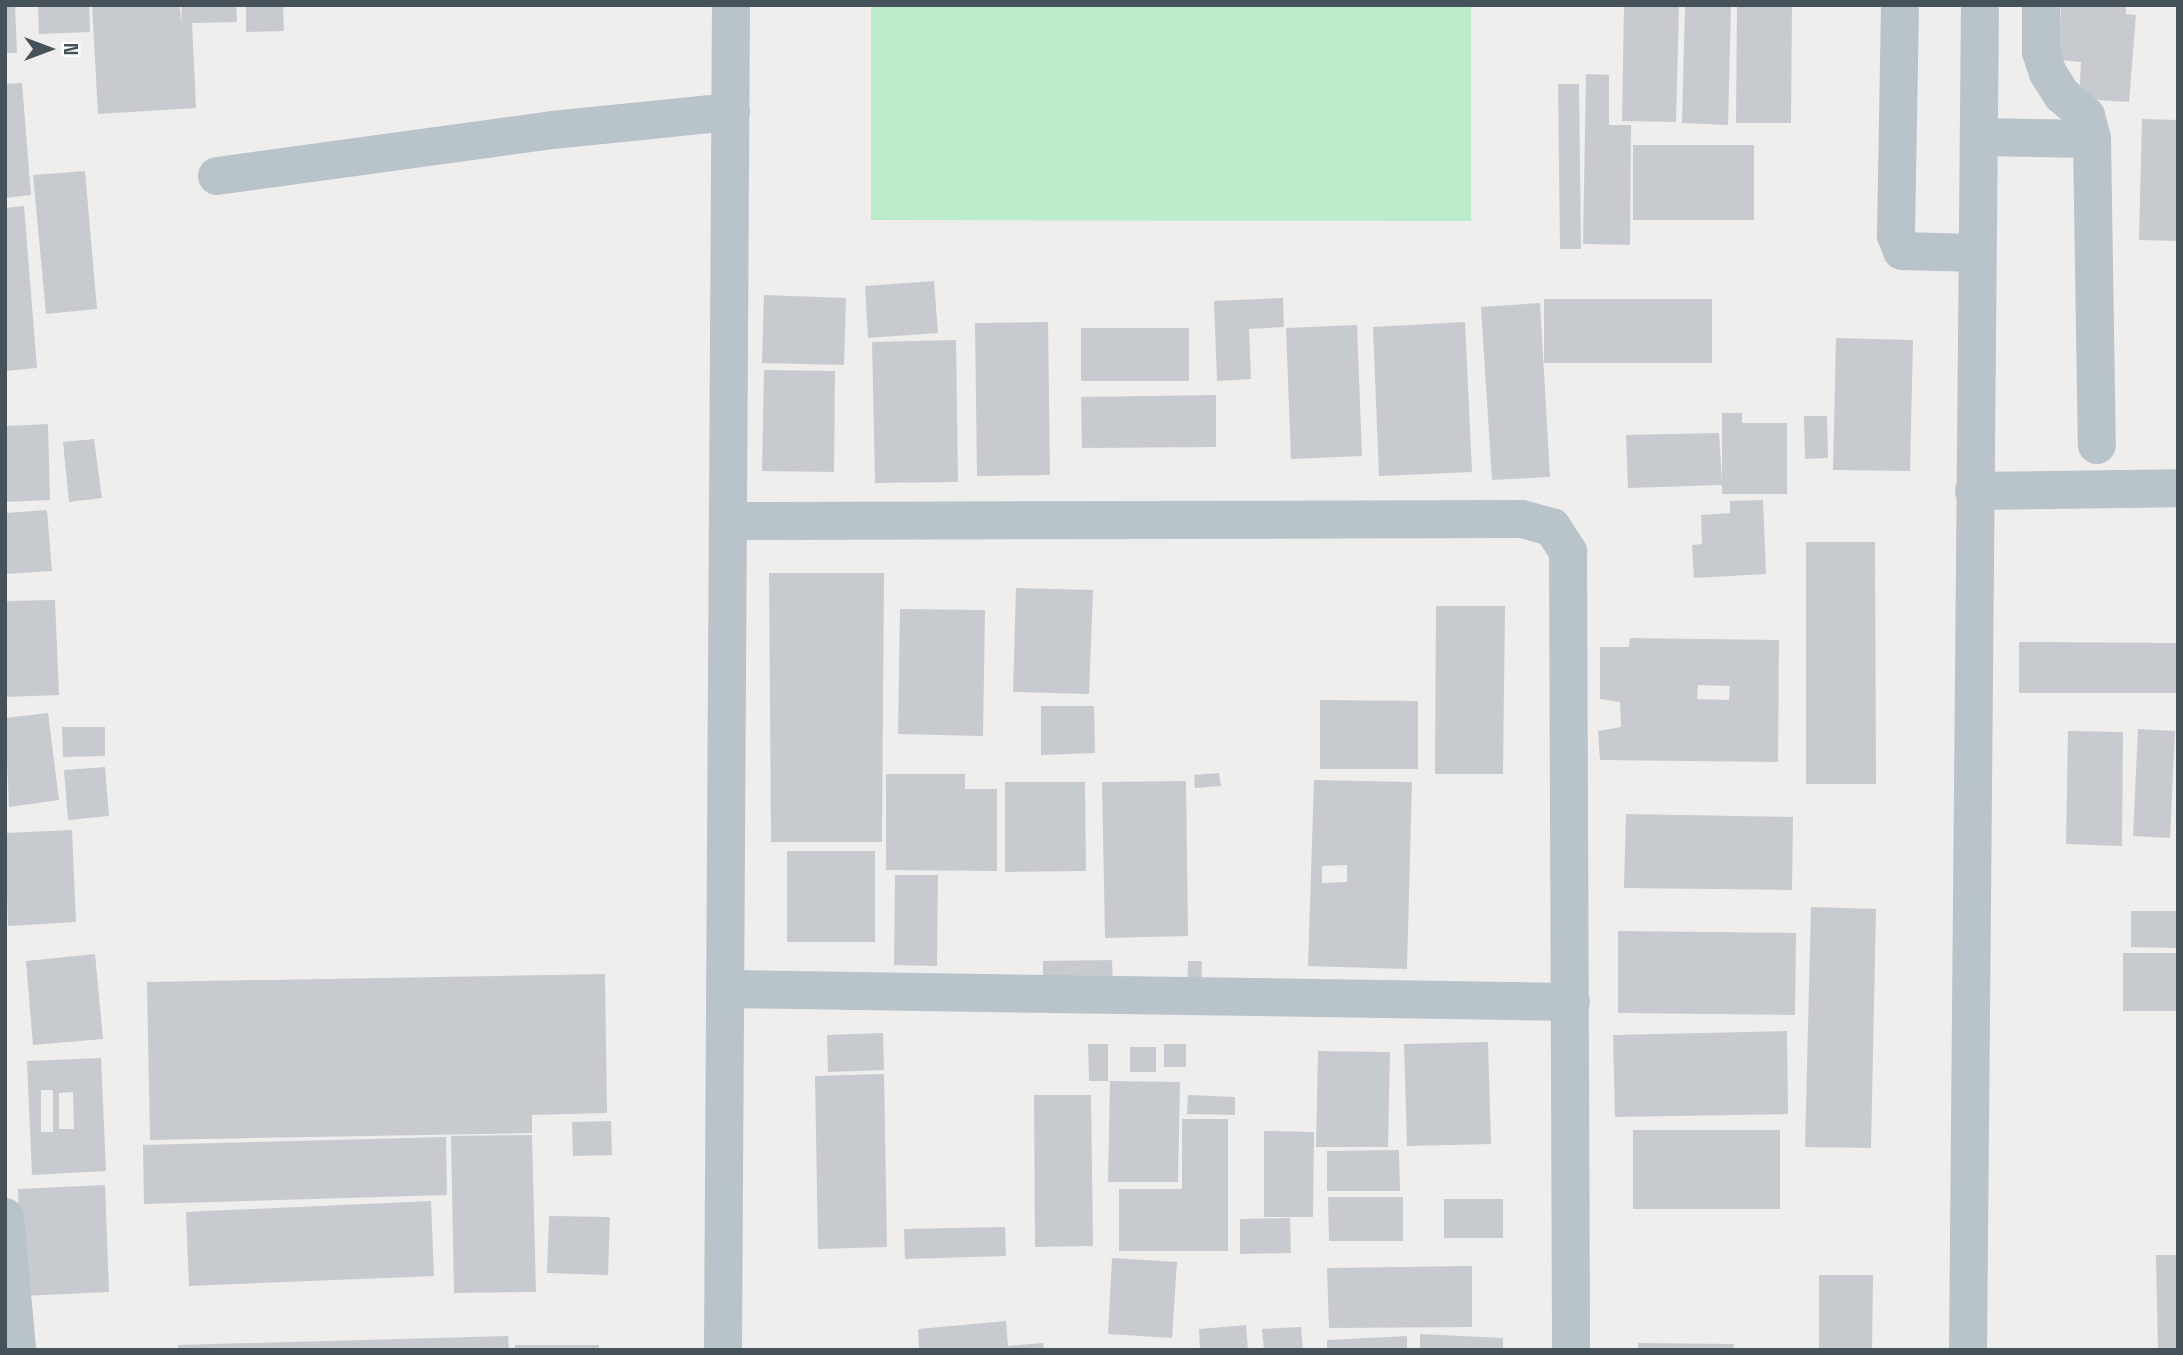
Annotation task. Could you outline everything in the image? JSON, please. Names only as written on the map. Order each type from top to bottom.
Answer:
[{"type":"street","points":[[723,1350],[730,521],[730,5]]},
{"type":"street","points":[[1900,5],[1896,236],[1902,251],[1977,253]]},
{"type":"street","points":[[1968,1350],[1980,5]]},
{"type":"street","points":[[2041,5],[2041,52],[2048,73],[2062,95],[2086,116],[2092,139],[2097,445]]},
{"type":"street","points":[[217,176],[553,130],[731,112]]},
{"type":"street","points":[[1979,137],[2092,139]]},
{"type":"street","points":[[1974,491],[2178,488]]},
{"type":"street","points":[[730,521],[1522,519],[1552,527],[1568,552],[1571,1350]]},
{"type":"street","points":[[727,989],[1571,1002]]},
{"type":"street","points":[[5,1217],[17,1350]]},
{"type":"green space","points":[[871,5],[1471,5],[1471,221],[871,220]]},
{"type":"building","points":[[5,5],[15,5],[17,53],[5,53]]},
{"type":"building","points":[[38,5],[89,5],[90,32],[39,34]]},
{"type":"building","points":[[92,5],[180,5],[181,24],[182,5],[236,5],[237,22],[192,23],[196,108],[98,114]]},
{"type":"building","points":[[246,5],[283,5],[284,31],[246,32]]},
{"type":"building","points":[[1624,5],[1679,5],[1676,122],[1622,121]]},
{"type":"building","points":[[1685,5],[1731,5],[1728,125],[1682,123]]},
{"type":"building","points":[[1737,5],[1792,5],[1791,123],[1736,123]]},
{"type":"building","points":[[2061,5],[2126,5],[2126,14],[2136,15],[2129,102],[2079,99],[2081,62],[2058,60]]},
{"type":"building","points":[[1586,74],[1609,75],[1609,125],[1631,125],[1630,245],[1583,244]]},
{"type":"building","points":[[22,83],[31,195],[5,198],[5,84]]},
{"type":"building","points":[[1558,84],[1579,84],[1581,249],[1560,249]]},
{"type":"building","points":[[2142,119],[2178,120],[2178,241],[2139,240]]},
{"type":"building","points":[[1633,145],[1754,145],[1754,220],[1633,220]]},
{"type":"building","points":[[85,171],[97,309],[46,314],[33,175]]},
{"type":"building","points":[[24,206],[37,368],[5,371],[5,208]]},
{"type":"building","points":[[934,281],[938,333],[868,338],[865,286]]},
{"type":"building","points":[[764,295],[846,298],[844,365],[762,363]]},
{"type":"building","points":[[1283,298],[1284,327],[1249,329],[1251,379],[1217,381],[1214,301]]},
{"type":"building","points":[[1544,299],[1712,299],[1712,363],[1544,363]]},
{"type":"building","points":[[1540,303],[1550,477],[1492,480],[1481,307]]},
{"type":"building","points":[[1048,322],[1050,475],[977,476],[975,323]]},
{"type":"building","points":[[1465,322],[1472,472],[1379,476],[1373,327]]},
{"type":"building","points":[[1357,325],[1362,456],[1291,459],[1286,328]]},
{"type":"building","points":[[1081,328],[1189,328],[1189,381],[1081,381]]},
{"type":"building","points":[[1836,338],[1913,340],[1910,471],[1833,470]]},
{"type":"building","points":[[956,340],[958,482],[875,483],[872,342]]},
{"type":"building","points":[[764,370],[835,371],[834,472],[762,471]]},
{"type":"building","points":[[1216,395],[1216,447],[1082,448],[1081,397]]},
{"type":"building","points":[[1722,413],[1742,413],[1742,423],[1787,423],[1787,494],[1722,494],[1722,485],[1628,488],[1626,435],[1719,433],[1722,482]]},
{"type":"building","points":[[1804,416],[1827,416],[1828,458],[1805,459]]},
{"type":"building","points":[[48,424],[50,500],[5,502],[5,426]]},
{"type":"building","points":[[94,439],[102,498],[69,502],[63,442]]},
{"type":"building","points":[[1763,500],[1766,574],[1694,578],[1692,545],[1702,544],[1701,515],[1730,513],[1730,501]]},
{"type":"building","points":[[47,510],[52,571],[5,574],[5,513]]},
{"type":"building","points":[[1806,542],[1875,542],[1876,784],[1806,784]]},
{"type":"building","points":[[769,573],[884,573],[882,842],[771,842]]},
{"type":"building","points":[[1016,588],[1093,590],[1089,694],[1013,692]]},
{"type":"building","points":[[55,600],[59,695],[5,697],[5,601]]},
{"type":"building","points":[[1436,606],[1505,606],[1503,774],[1435,774]]},
{"type":"building","points":[[900,609],[985,610],[983,736],[898,734]]},
{"type":"building","points":[[1630,638],[1779,640],[1778,762],[1600,760],[1598,731],[1621,727],[1620,702],[1600,699],[1600,647],[1629,647]],"holes":[[[1698,685],[1730,686],[1729,700],[1697,699]]]},
{"type":"building","points":[[2019,642],[2178,643],[2178,693],[2019,693]]},
{"type":"building","points":[[1320,700],[1418,701],[1418,769],[1320,769]]},
{"type":"building","points":[[1041,706],[1094,706],[1095,753],[1041,755]]},
{"type":"building","points":[[48,713],[59,800],[9,807],[5,718]]},
{"type":"building","points":[[62,727],[105,727],[105,756],[63,757]]},
{"type":"building","points":[[2138,729],[2175,731],[2170,838],[2133,836]]},
{"type":"building","points":[[2068,731],[2123,732],[2122,846],[2066,844]]},
{"type":"building","points":[[105,767],[109,816],[68,820],[64,770]]},
{"type":"building","points":[[1219,773],[1221,786],[1195,788],[1194,775]]},
{"type":"building","points":[[886,774],[965,774],[965,789],[997,789],[997,871],[886,870]]},
{"type":"building","points":[[1314,780],[1412,782],[1407,969],[1308,966]],"holes":[[[1347,865],[1347,882],[1322,883],[1322,866]]]},
{"type":"building","points":[[1186,781],[1188,936],[1105,938],[1102,782]]},
{"type":"building","points":[[1005,782],[1085,782],[1086,871],[1005,872]]},
{"type":"building","points":[[1626,814],[1793,817],[1792,890],[1624,888]]},
{"type":"building","points":[[72,830],[76,922],[8,926],[5,833]]},
{"type":"building","points":[[787,851],[875,851],[875,942],[787,942]]},
{"type":"building","points":[[895,875],[938,875],[937,966],[894,965]]},
{"type":"building","points":[[1811,907],[1876,909],[1871,1148],[1805,1147]]},
{"type":"building","points":[[2131,911],[2178,911],[2178,948],[2131,947]]},
{"type":"building","points":[[1618,931],[1796,933],[1795,1015],[1618,1013]]},
{"type":"building","points":[[2123,953],[2178,953],[2178,1011],[2123,1011]]},
{"type":"building","points":[[95,954],[103,1039],[33,1045],[26,961]]},
{"type":"building","points":[[1112,960],[1113,983],[1043,983],[1043,961]]},
{"type":"building","points":[[1188,961],[1202,961],[1201,994],[1187,994]]},
{"type":"building","points":[[605,974],[607,1113],[532,1115],[532,1133],[150,1140],[147,982]]},
{"type":"building","points":[[1787,1031],[1788,1114],[1615,1117],[1613,1035]]},
{"type":"building","points":[[883,1033],[884,1070],[828,1072],[827,1035]]},
{"type":"building","points":[[1488,1042],[1491,1144],[1407,1146],[1404,1044]]},
{"type":"building","points":[[1088,1044],[1108,1044],[1108,1081],[1089,1081]]},
{"type":"building","points":[[1164,1044],[1186,1044],[1186,1067],[1164,1067]]},
{"type":"building","points":[[1130,1047],[1156,1047],[1156,1072],[1130,1072]]},
{"type":"building","points":[[1318,1051],[1390,1052],[1388,1147],[1316,1147]]},
{"type":"building","points":[[101,1058],[106,1171],[32,1175],[27,1061]],"holes":[[[41,1090],[53,1090],[53,1132],[41,1132]],[[73,1092],[74,1129],[59,1129],[59,1093]]]},
{"type":"building","points":[[884,1074],[887,1247],[818,1249],[815,1076]]},
{"type":"building","points":[[1110,1081],[1180,1082],[1178,1182],[1108,1182]]},
{"type":"building","points":[[1034,1095],[1091,1095],[1093,1246],[1035,1247]]},
{"type":"building","points":[[1188,1095],[1235,1097],[1235,1115],[1187,1114]]},
{"type":"building","points":[[1182,1119],[1228,1119],[1228,1251],[1119,1251],[1119,1189],[1182,1189]]},
{"type":"building","points":[[611,1121],[612,1155],[573,1156],[572,1122]]},
{"type":"building","points":[[1633,1130],[1780,1130],[1780,1209],[1633,1209]]},
{"type":"building","points":[[1264,1131],[1314,1132],[1313,1217],[1264,1217]]},
{"type":"building","points":[[532,1135],[536,1292],[454,1293],[451,1136]]},
{"type":"building","points":[[446,1137],[447,1195],[144,1204],[143,1145]]},
{"type":"building","points":[[1399,1150],[1400,1191],[1327,1191],[1327,1151]]},
{"type":"building","points":[[105,1185],[109,1292],[22,1296],[18,1189]]},
{"type":"building","points":[[1328,1197],[1403,1197],[1403,1241],[1329,1241]]},
{"type":"building","points":[[1444,1199],[1503,1199],[1503,1238],[1444,1238]]},
{"type":"building","points":[[431,1201],[434,1276],[189,1286],[186,1212]]},
{"type":"building","points":[[549,1216],[610,1217],[608,1275],[547,1273]]},
{"type":"building","points":[[1290,1218],[1291,1253],[1240,1254],[1240,1219]]},
{"type":"building","points":[[1005,1227],[1006,1256],[905,1259],[904,1229]]},
{"type":"building","points":[[2156,1255],[2178,1255],[2178,1350],[2158,1350]]},
{"type":"building","points":[[1112,1258],[1177,1262],[1172,1338],[1108,1334]]},
{"type":"building","points":[[1472,1266],[1472,1327],[1329,1328],[1327,1268]]},
{"type":"building","points":[[1819,1275],[1873,1275],[1872,1350],[1819,1350]]},
{"type":"building","points":[[1006,1321],[1008,1346],[1043,1343],[1044,1350],[919,1350],[918,1329]]},
{"type":"building","points":[[1246,1325],[1248,1350],[1200,1350],[1199,1329]]},
{"type":"building","points":[[1301,1327],[1303,1350],[1264,1350],[1262,1329]]},
{"type":"building","points":[[1420,1334],[1503,1338],[1503,1350],[1420,1350]]},
{"type":"building","points":[[508,1336],[509,1350],[178,1350],[178,1345]]},
{"type":"building","points":[[1407,1336],[1407,1350],[1327,1350],[1327,1340]]},
{"type":"building","points":[[1638,1343],[1734,1344],[1733,1350],[1638,1350]]},
{"type":"building","points":[[515,1345],[599,1345],[599,1350],[515,1350]]}]
